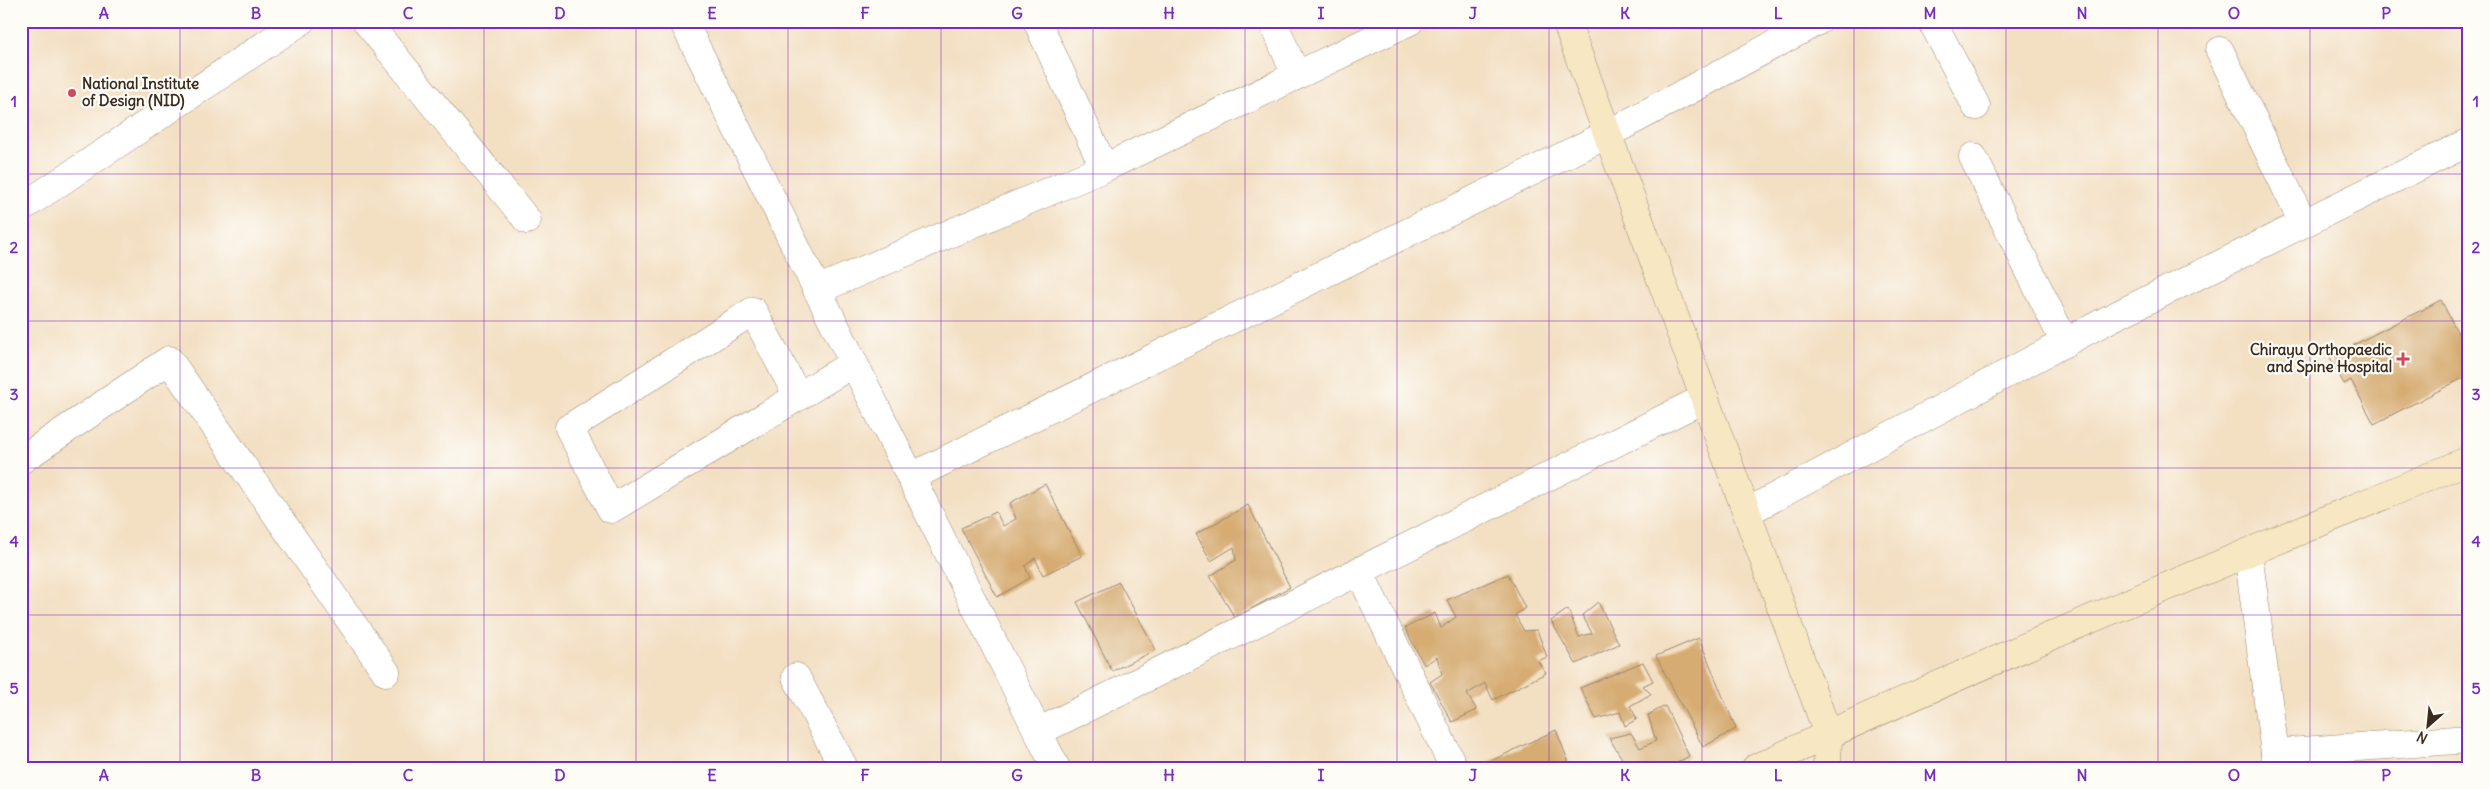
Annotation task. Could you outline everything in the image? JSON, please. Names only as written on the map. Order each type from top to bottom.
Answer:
[{"type":"street","points":[[21,208],[301,21]]},
{"type":"street","points":[[366,21],[527,220]]},
{"type":"street","points":[[683,21],[1056,768]]},
{"type":"street","points":[[1037,21],[1104,168]]},
{"type":"street","points":[[1273,21],[1296,76]]},
{"type":"street","points":[[817,290],[1104,168],[1410,21]]},
{"type":"street","points":[[1566,21],[1606,135],[1828,734],[1827,768]]},
{"type":"street","points":[[911,477],[1606,135],[1818,21]]},
{"type":"street","points":[[1932,21],[1976,106]]},
{"type":"street","points":[[2220,51],[2303,223]]},
{"type":"street","points":[[1747,512],[2065,343],[2469,142]]},
{"type":"street","points":[[1973,157],[2065,343]]},
{"type":"street","points":[[798,397],[753,311],[569,428],[611,509],[798,397],[854,363]]},
{"type":"street","points":[[21,460],[169,360],[386,672]]},
{"type":"street","points":[[1038,732],[1704,398]]},
{"type":"street","points":[[1756,768],[1828,734],[2469,460]]},
{"type":"street","points":[[2248,553],[2275,760],[2469,739]]},
{"type":"street","points":[[1359,571],[1454,768]]},
{"type":"street","points":[[796,677],[844,768]]},
{"type":"building","points":[[2441,300],[2469,355],[2469,375],[2374,424],[2351,380],[2344,384],[2330,357]]},
{"type":"building","points":[[1045,484],[1082,556],[1043,575],[1035,558],[1025,566],[1030,578],[997,597],[961,528],[996,512],[1003,526],[1016,519],[1010,503]]},
{"type":"building","points":[[1248,505],[1290,587],[1235,618],[1210,576],[1236,560],[1234,547],[1211,561],[1196,534]]},
{"type":"building","points":[[1508,574],[1525,608],[1515,615],[1524,631],[1537,630],[1547,657],[1538,661],[1546,673],[1493,700],[1485,683],[1467,694],[1477,710],[1452,722],[1430,682],[1442,674],[1437,657],[1424,665],[1405,628],[1435,613],[1441,628],[1456,617],[1447,600]]},
{"type":"building","points":[[1119,582],[1156,650],[1112,671],[1077,602]]},
{"type":"building","points":[[1598,602],[1619,644],[1576,664],[1551,621],[1568,609],[1579,637],[1592,633],[1582,615]]},
{"type":"building","points":[[1699,638],[1736,729],[1703,747],[1656,656]]},
{"type":"building","points":[[1643,662],[1653,681],[1643,686],[1651,694],[1630,706],[1637,719],[1625,726],[1620,712],[1596,719],[1580,688]]},
{"type":"building","points":[[1665,706],[1689,756],[1668,768],[1628,768],[1609,738],[1631,733],[1640,748],[1656,741],[1648,715]]},
{"type":"building","points":[[1556,730],[1571,768],[1476,768]]},
{"type":"place","name":"National Institute of Design (NID)","points":[[72,93]]},
{"type":"place","name":"Chirayu Orthopaedic and Spine Hospital","points":[[2403,359]]}]
